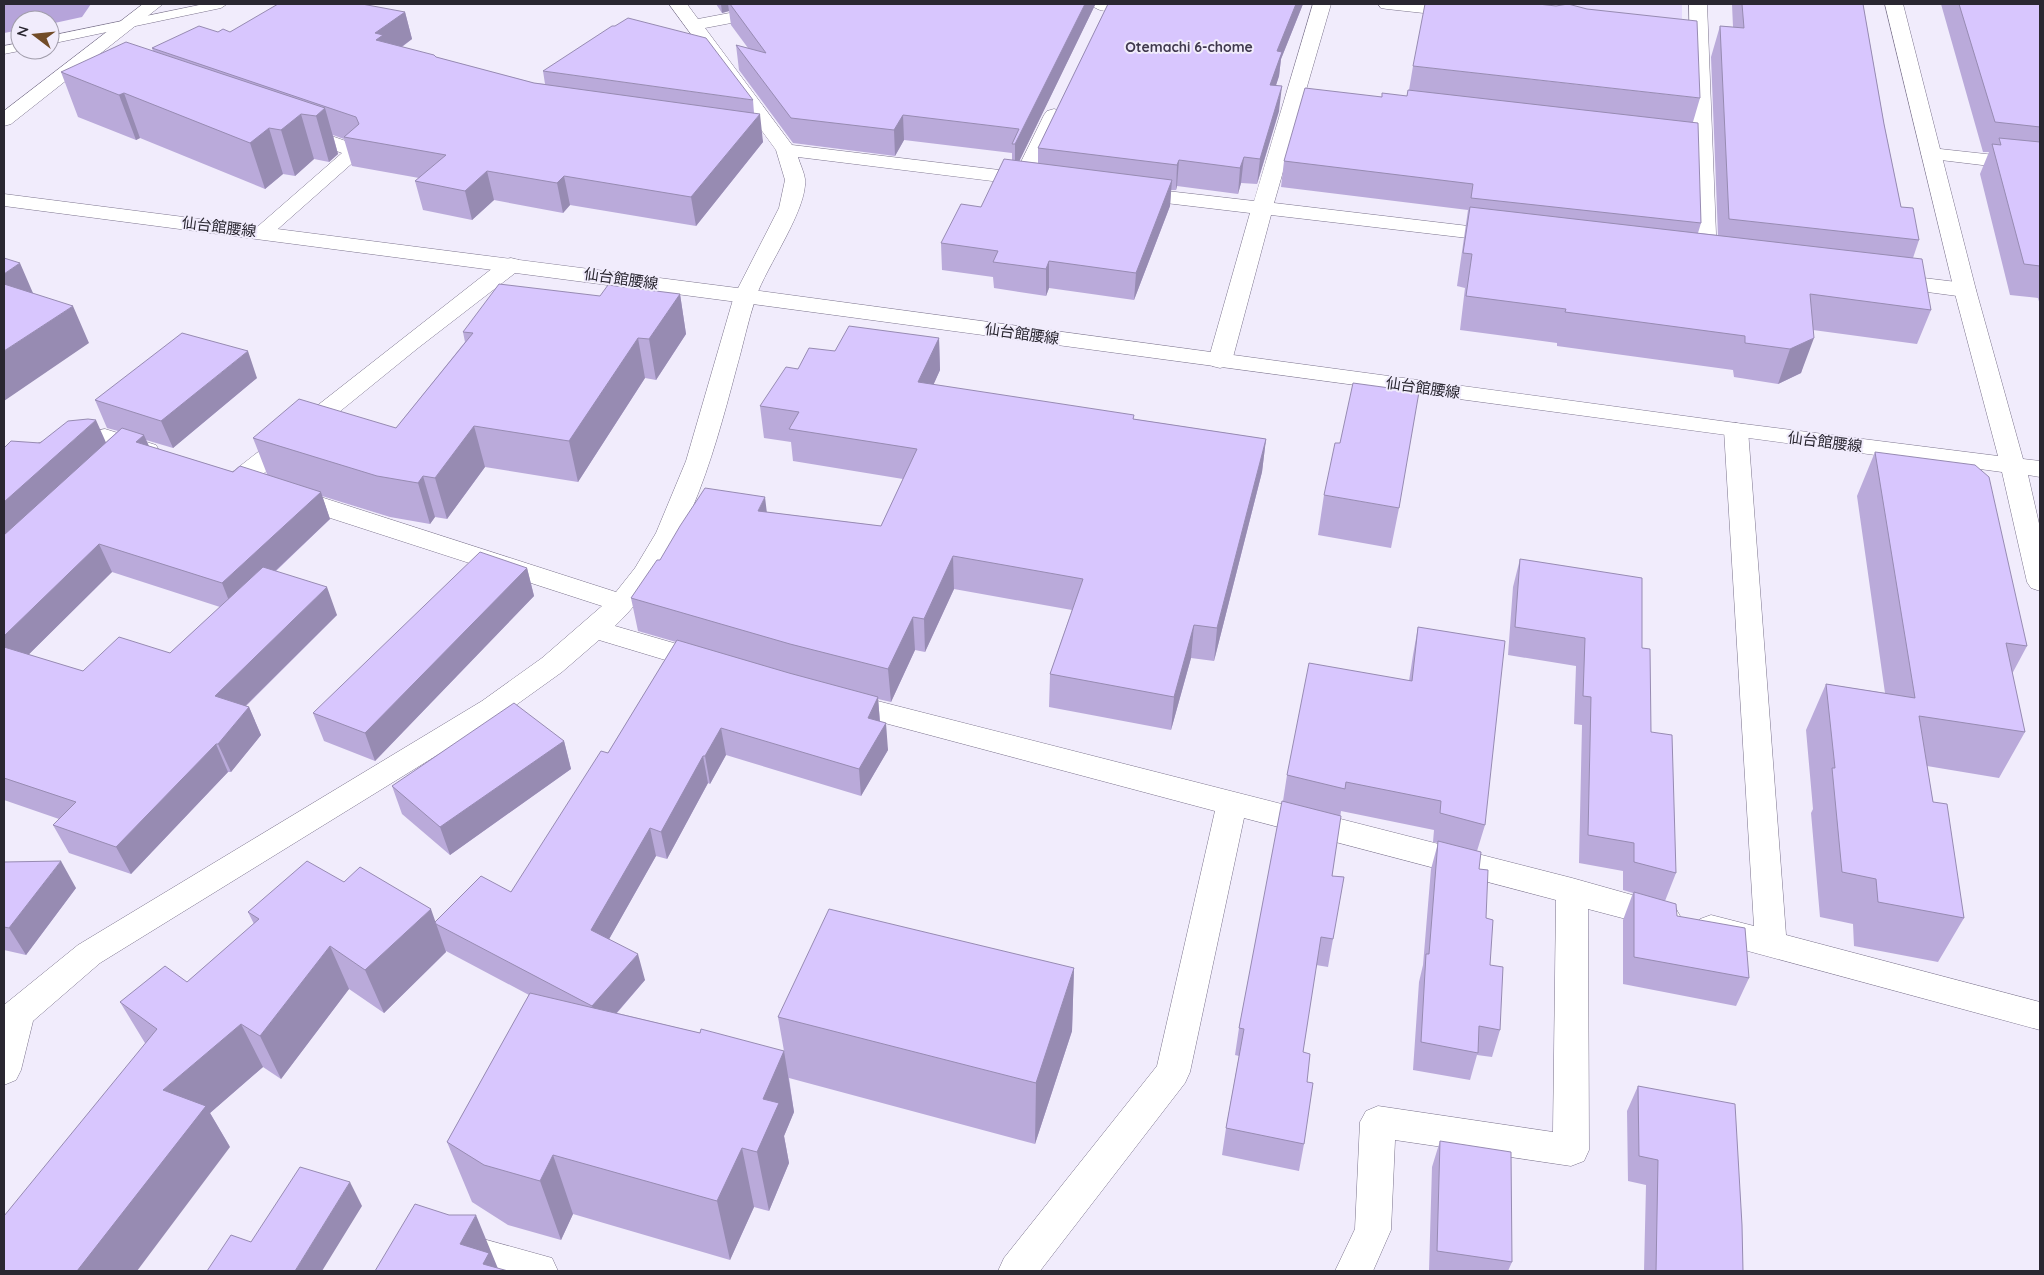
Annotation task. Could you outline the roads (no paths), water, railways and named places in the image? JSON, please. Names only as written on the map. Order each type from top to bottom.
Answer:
[{"type":"street","points":[[4,1070],[11,1018],[89,954],[325,812],[492,708],[552,665],[594,629],[622,603],[645,574],[669,533],[698,461],[744,296],[789,208],[795,180],[781,143],[678,4]]},
{"type":"street","points":[[693,24],[804,4]]},
{"type":"street","points":[[1220,361],[1322,4]]},
{"type":"street","points":[[1387,4],[1479,14]]},
{"type":"street","points":[[1698,4],[1697,39],[1703,142],[1706,260]]},
{"type":"street","points":[[1894,4],[1965,290],[2013,466],[2040,582]]},
{"type":"street","points":[[1098,24],[1106,5]]},
{"type":"street","points":[[4,120],[142,13]]},
{"type":"street","points":[[1678,37],[1697,39]]},
{"type":"street","points":[[74,65],[99,68]]},
{"type":"street","points":[[1296,95],[1355,102]]},
{"type":"street","points":[[1023,179],[1061,101]]},
{"type":"street","points":[[263,232],[356,151],[282,125]]},
{"type":"street","points":[[746,132],[781,143],[1052,183]]},
{"type":"street","points":[[1683,140],[1703,142]]},
{"type":"street","points":[[1931,154],[2040,166]]},
{"type":"street","points":[[1109,190],[1518,238]]},
{"type":"street","name":"仙台館腰線","points":[[4,200],[263,232],[1736,430],[2040,469]]},
{"type":"street","points":[[511,265],[230,477],[622,603]]},
{"type":"street","points":[[1874,279],[1965,290]]},
{"type":"street","points":[[1736,430],[1771,944]]},
{"type":"street","points":[[4,465],[56,445],[105,436],[165,456]]},
{"type":"street","points":[[107,464],[129,444]]},
{"type":"street","points":[[594,629],[727,669]]},
{"type":"street","points":[[812,694],[2040,1016]]},
{"type":"street","points":[[1017,1271],[1173,1072],[1232,803]]},
{"type":"street","points":[[1354,1271],[1373,1230],[1378,1122],[1571,1150],[1572,892]]},
{"type":"street","points":[[449,1247],[539,1271]]},
{"type":"lane","points":[[60,37],[142,13],[221,4]]},
{"type":"waterway","points":[[4,15],[61,4]]},
{"type":"district","name":"Otemachi 6-chome","points":[[1189,47]]}]
